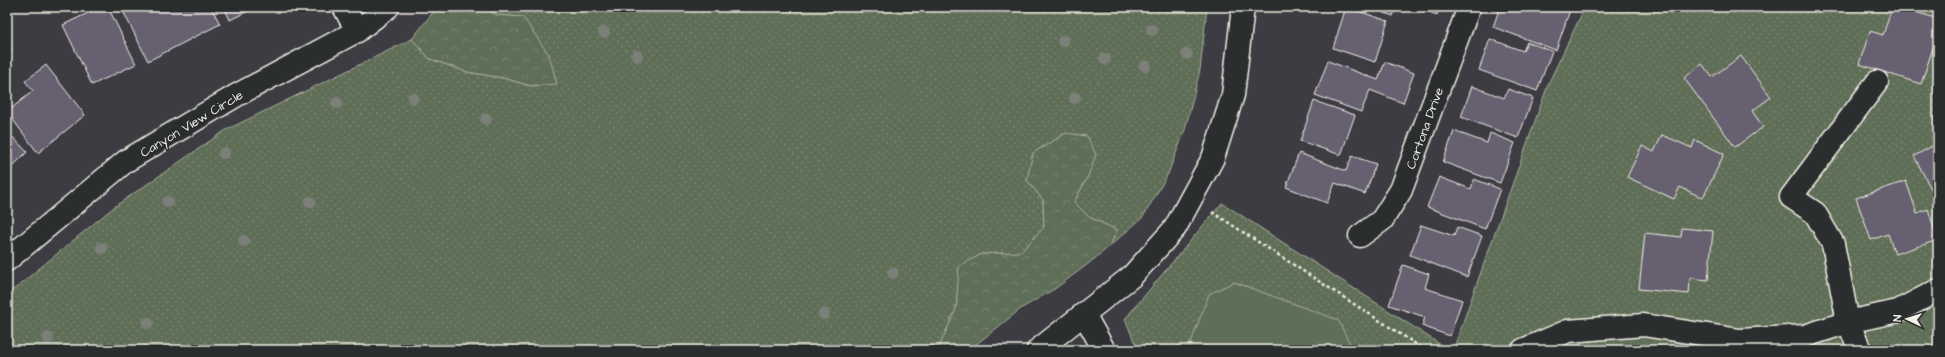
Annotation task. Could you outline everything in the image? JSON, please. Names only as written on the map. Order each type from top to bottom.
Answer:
[{"type":"street","points":[[344,7],[357,31]]},
{"type":"street","name":"Canyon View Circle","points":[[7,260],[126,162],[237,95],[357,31],[388,7]]},
{"type":"street","points":[[1038,350],[1132,276],[1175,228],[1213,158],[1233,94],[1243,7]]},
{"type":"street","name":"Cortona Drive","points":[[1360,236],[1382,220],[1401,190],[1469,7]]},
{"type":"street","points":[[1860,350],[1848,322],[1832,244],[1815,213],[1791,197],[1877,82]]},
{"type":"street","points":[[1523,350],[1568,331],[1643,325],[1740,340],[1805,336],[1848,322],[1898,311],[1938,290]]},
{"type":"street","points":[[1084,314],[1104,350]]},
{"type":"path","points":[[1191,198],[1425,350]]},
{"type":"green space","points":[[437,7],[486,7],[496,15],[523,17],[549,55],[557,84],[531,86],[503,78],[467,72],[430,59],[412,39]]},
{"type":"green space","points":[[486,7],[1207,7],[1200,70],[1185,130],[1168,174],[1143,217],[1110,246],[1117,230],[1089,217],[1074,202],[1088,176],[1066,133],[1033,153],[1027,180],[1043,200],[1044,227],[1021,252],[982,254],[960,266],[956,309],[939,347],[907,347],[898,350],[7,350],[7,295],[114,207],[226,130],[412,39],[430,59],[467,72],[503,78],[531,86],[523,17],[496,15]]},
{"type":"green space","points":[[1585,7],[1938,7],[1938,350],[1453,350],[1549,82]]},
{"type":"green space","points":[[1066,133],[1087,136],[1096,155],[1088,176],[1074,202],[1089,217],[1117,230],[1110,246],[1056,288],[1022,308],[969,350],[898,350],[907,347],[939,347],[956,309],[959,266],[982,254],[1021,252],[1044,227],[1043,200],[1027,180],[1033,153]]},
{"type":"green space","points":[[1222,203],[1449,350],[1138,350],[1125,319]]},
{"type":"green space","points":[[1234,282],[1338,320],[1350,344],[1348,350],[1188,350],[1209,294]]},
{"type":"building","points":[[85,7],[108,7],[136,64],[92,85],[63,25],[88,13]]},
{"type":"building","points":[[121,7],[211,7],[220,24],[148,61]]},
{"type":"building","points":[[224,7],[256,7],[230,20]]},
{"type":"building","points":[[1346,7],[1388,21],[1375,62],[1333,48]]},
{"type":"building","points":[[1369,7],[1396,7],[1393,16]]},
{"type":"building","points":[[1416,7],[1440,7],[1437,15]]},
{"type":"building","points":[[1500,7],[1571,7],[1556,50],[1493,27]]},
{"type":"building","points":[[1892,7],[1900,7],[1938,19],[1938,33],[1921,84],[1859,64],[1870,31],[1883,35]]},
{"type":"building","points":[[7,32],[12,50],[7,51]]},
{"type":"building","points":[[1490,39],[1523,51],[1527,42],[1552,51],[1537,91],[1479,70]]},
{"type":"building","points":[[1741,56],[1771,97],[1752,111],[1763,127],[1735,147],[1684,78],[1702,64],[1712,77]]},
{"type":"building","points":[[1328,61],[1378,80],[1385,62],[1414,73],[1403,103],[1370,90],[1361,112],[1315,95]]},
{"type":"building","points":[[46,65],[85,115],[38,153],[7,112],[33,91],[25,81]]},
{"type":"building","points":[[1472,86],[1504,98],[1508,89],[1533,98],[1518,138],[1461,117]]},
{"type":"building","points":[[1314,101],[1355,115],[1341,155],[1300,141]]},
{"type":"building","points":[[7,131],[27,152],[7,172]]},
{"type":"building","points":[[1454,131],[1487,143],[1490,133],[1515,143],[1500,183],[1443,162]]},
{"type":"building","points":[[1662,135],[1692,148],[1695,140],[1724,154],[1703,198],[1680,187],[1674,199],[1627,177],[1642,146],[1654,152]]},
{"type":"building","points":[[1938,143],[1938,202],[1914,156]]},
{"type":"building","points":[[1299,153],[1346,171],[1352,156],[1376,164],[1365,194],[1335,183],[1327,203],[1286,187]]},
{"type":"building","points":[[1439,177],[1471,189],[1474,179],[1500,189],[1485,229],[1427,207]]},
{"type":"building","points":[[1906,181],[1917,213],[1928,209],[1938,240],[1895,254],[1888,234],[1871,240],[1856,198]]},
{"type":"building","points":[[1421,225],[1454,236],[1457,227],[1482,236],[1467,277],[1410,255]]},
{"type":"building","points":[[1682,228],[1713,231],[1708,280],[1690,278],[1689,294],[1639,289],[1645,233],[1681,237]]},
{"type":"building","points":[[1403,265],[1429,274],[1425,288],[1462,300],[1450,336],[1422,326],[1425,317],[1389,305]]}]
